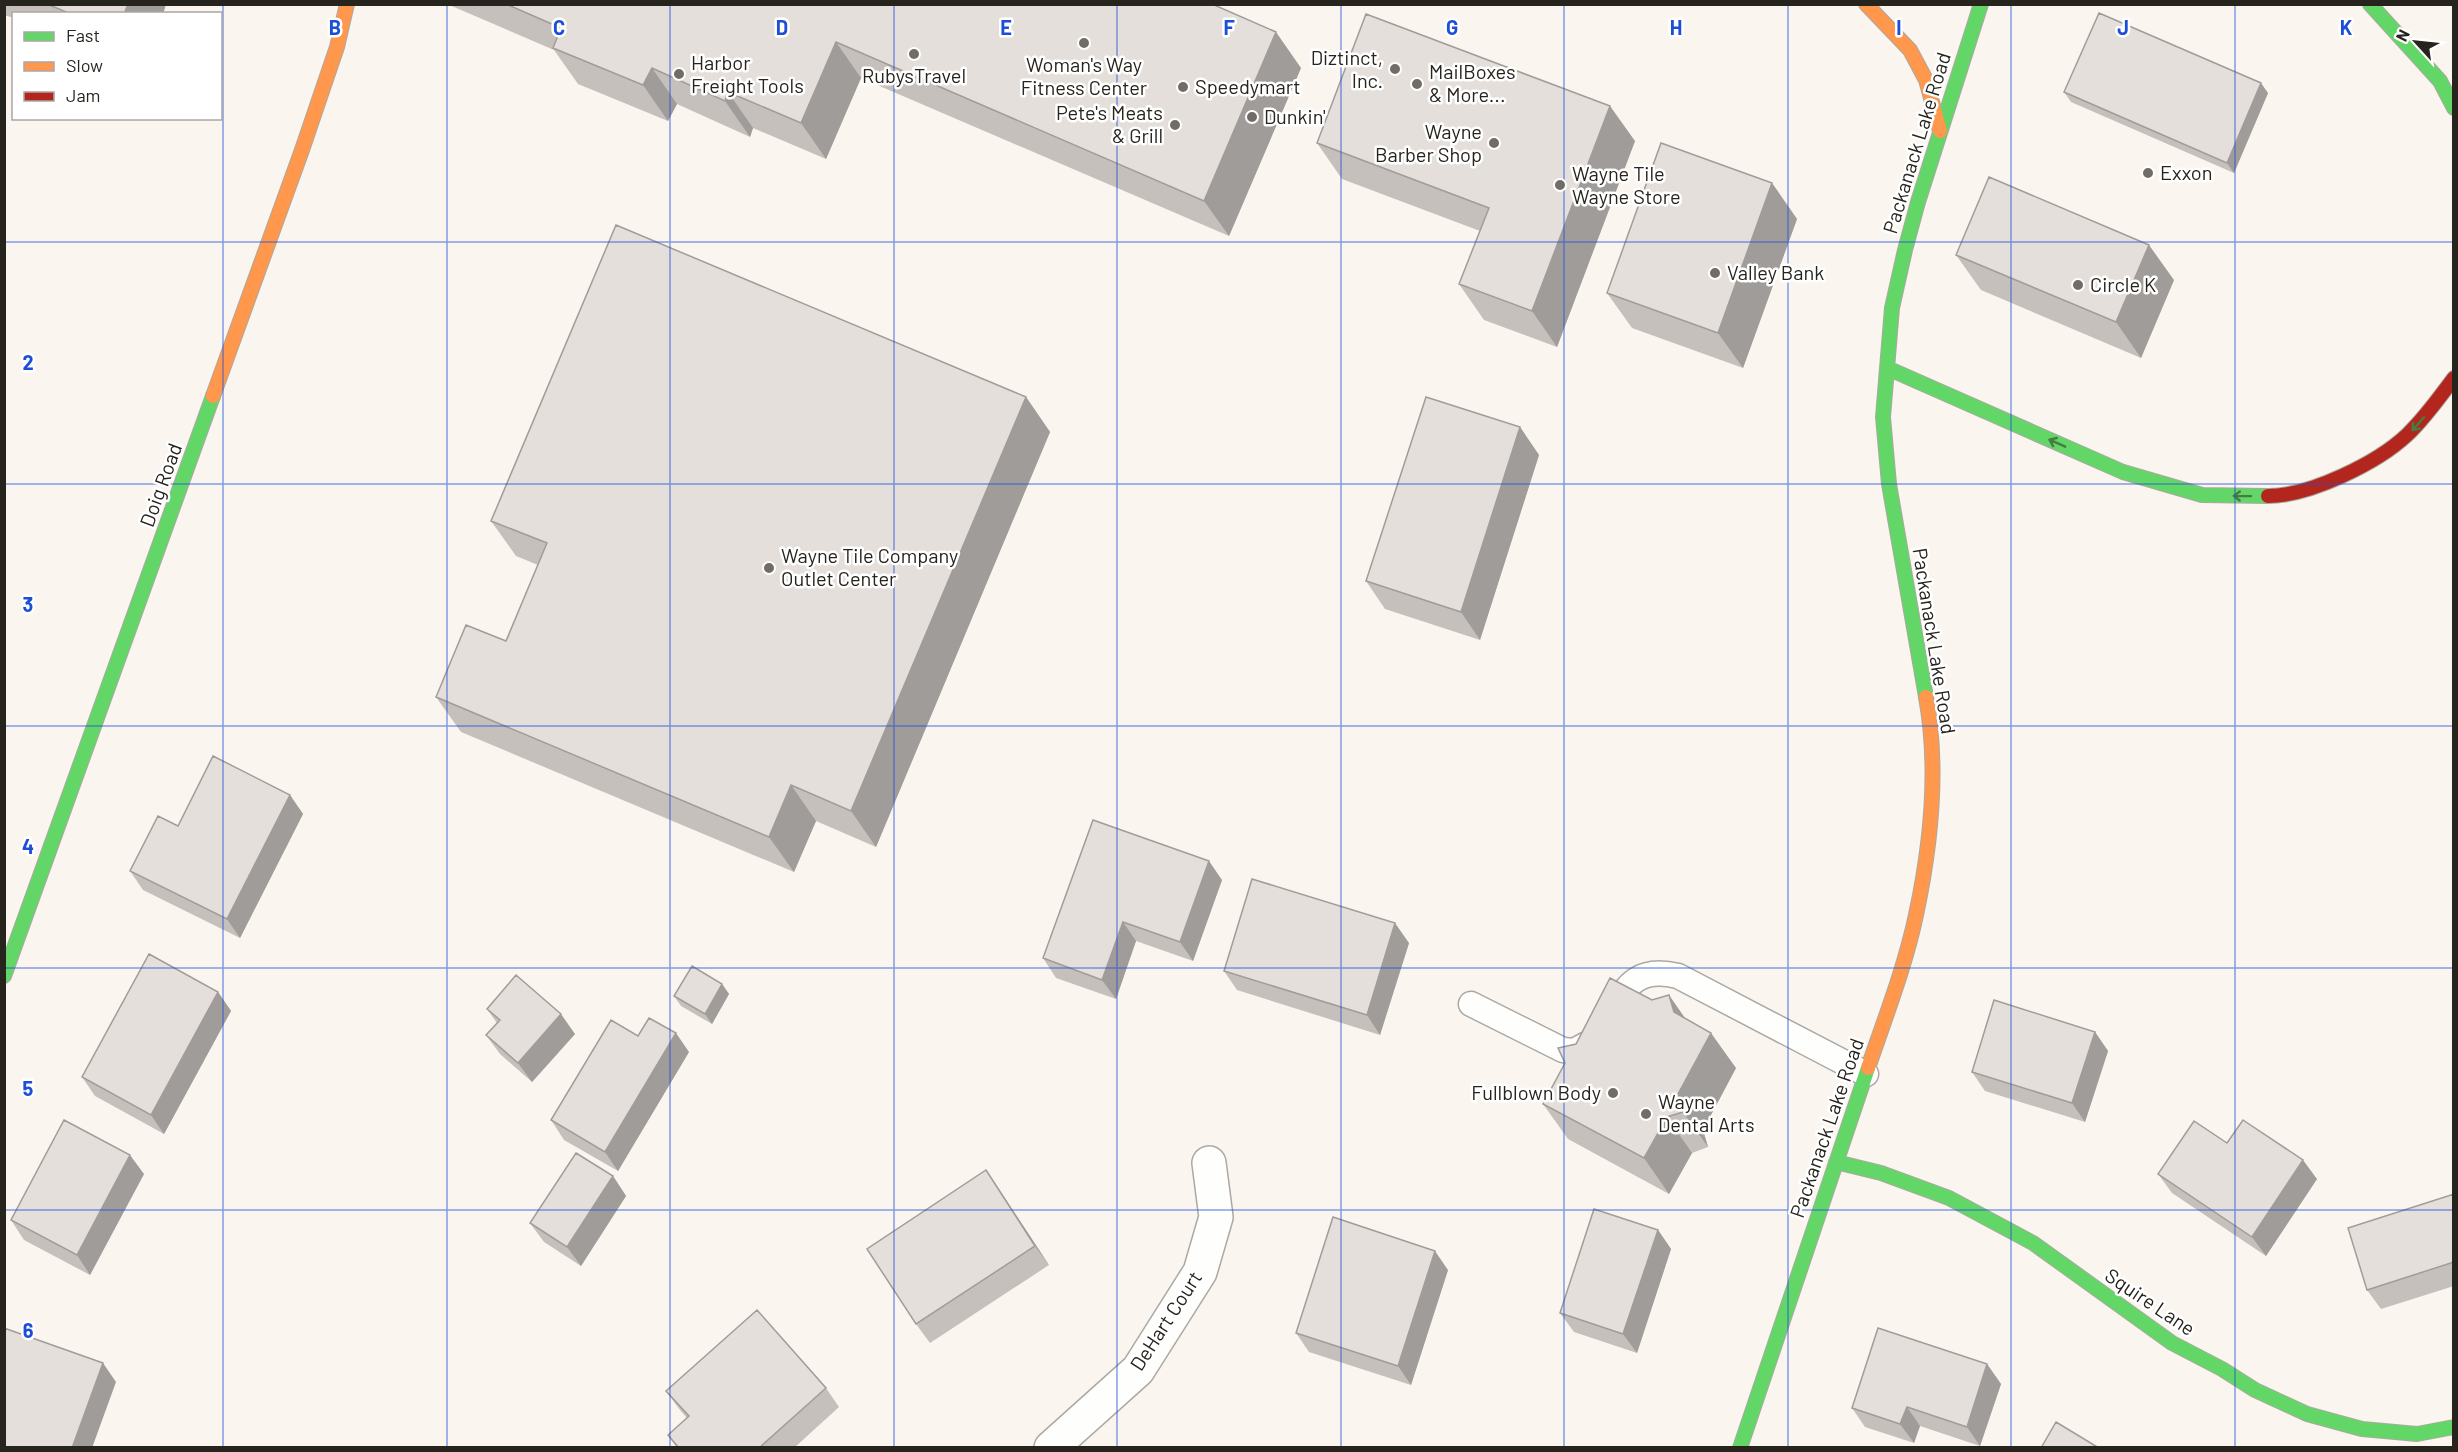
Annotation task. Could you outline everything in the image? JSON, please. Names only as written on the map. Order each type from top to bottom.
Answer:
[{"type":"main road","name":"Doig Road","points":[[4,976],[298,162],[338,47],[347,4]]},
{"type":"main road","points":[[1866,4],[1910,50],[1926,80],[1940,131]]},
{"type":"main road","name":"Packanack Lake Road","points":[[1740,1448],[1897,981],[1916,915],[1927,849],[1933,786],[1929,712],[1889,484],[1883,417],[1893,308],[1905,250],[1981,4]]},
{"type":"main road","points":[[2370,4],[2440,81],[2454,108]]},
{"type":"main road","points":[[1887,368],[2123,472],[2202,495],[2274,496],[2311,488],[2348,472],[2385,453],[2407,435],[2454,378]]},
{"type":"main road","name":"Squire Lane","points":[[1836,1162],[1881,1173],[1948,1198],[2033,1243],[2172,1343],[2222,1369],[2255,1390],[2307,1414],[2362,1429],[2417,1434],[2454,1427]]},
{"type":"street","name":"DeHart Court","points":[[1051,1448],[1138,1370],[1200,1272],[1216,1217],[1209,1163]]},
{"type":"lane","points":[[1471,1004],[1563,1050],[1574,1051],[1594,1041],[1601,1034],[1621,993],[1631,984],[1654,972],[1669,974],[1678,976],[1866,1074]]},
{"type":"building","points":[[47,4],[128,4],[125,12],[66,12]]},
{"type":"building","points":[[506,4],[1212,4],[1276,32],[1204,201],[836,42],[801,123],[728,92],[725,101],[652,68],[643,85],[553,48],[561,28]]},
{"type":"building","points":[[2099,13],[2261,83],[2227,163],[2064,92]]},
{"type":"building","points":[[1366,14],[1610,106],[1532,311],[1459,284],[1489,208],[1317,143]]},
{"type":"building","points":[[1661,143],[1772,183],[1718,333],[1607,293]]},
{"type":"building","points":[[1989,177],[2149,245],[2116,322],[1956,255]]},
{"type":"building","name":"Wayne Tile Company Outlet Center","points":[[616,225],[1026,397],[851,811],[791,785],[769,837],[436,697],[466,625],[506,641],[547,543],[491,521]]},
{"type":"building","points":[[1426,397],[1520,427],[1461,612],[1366,581]]},
{"type":"building","points":[[213,756],[290,795],[227,919],[130,871],[158,816],[178,826]]},
{"type":"building","points":[[1093,820],[1209,861],[1180,942],[1123,922],[1102,980],[1043,958]]},
{"type":"building","points":[[1252,879],[1395,923],[1367,1015],[1224,971]]},
{"type":"building","points":[[149,954],[218,992],[151,1115],[82,1077]]},
{"type":"building","points":[[692,966],[722,984],[705,1014],[674,996]]},
{"type":"building","points":[[516,975],[561,1014],[518,1063],[486,1035],[500,1020],[487,1009]]},
{"type":"building","points":[[1610,978],[1652,1000],[1669,995],[1674,1012],[1711,1033],[1678,1094],[1683,1112],[1667,1117],[1644,1158],[1543,1104],[1565,1063],[1558,1048],[1576,1044]]},
{"type":"building","points":[[1994,1000],[2095,1032],[2072,1103],[1972,1072]]},
{"type":"building","points":[[649,1018],[676,1033],[605,1152],[551,1120],[611,1020],[638,1036]]},
{"type":"building","points":[[64,1120],[130,1155],[77,1255],[11,1220]]},
{"type":"building","points":[[2243,1120],[2303,1160],[2252,1237],[2158,1174],[2194,1121],[2227,1143]]},
{"type":"building","points":[[576,1153],[613,1176],[567,1247],[530,1223]]},
{"type":"building","points":[[986,1170],[1035,1246],[916,1324],[867,1249]]},
{"type":"building","points":[[2454,1194],[2454,1262],[2367,1290],[2348,1228]]},
{"type":"building","points":[[1594,1209],[1658,1230],[1623,1334],[1560,1313]]},
{"type":"building","points":[[1333,1217],[1435,1251],[1398,1366],[1296,1333]]},
{"type":"building","points":[[757,1310],[826,1388],[759,1448],[679,1448],[668,1435],[689,1416],[666,1391]]},
{"type":"building","points":[[4,1328],[103,1363],[72,1448],[4,1448]]},
{"type":"building","points":[[1878,1328],[1987,1364],[1967,1427],[1907,1407],[1900,1424],[1852,1408]]},
{"type":"building","points":[[2056,1422],[2099,1448],[2041,1448]]},
{"type":"traffic: fast","points":[[1926,697],[1889,484],[1883,417],[1892,308],[1905,250],[1981,4]]},
{"type":"traffic: fast","points":[[2370,4],[2440,81],[2454,108]]},
{"type":"traffic: fast","points":[[1887,368],[2123,472],[2202,495],[2268,496]]},
{"type":"traffic: fast","points":[[4,976],[213,396]]},
{"type":"traffic: fast","points":[[1740,1448],[1868,1068]]},
{"type":"traffic: fast","points":[[1836,1162],[1881,1173],[1949,1198],[2033,1243],[2172,1343],[2222,1369],[2255,1390],[2307,1414],[2362,1429],[2417,1434],[2454,1427]]},
{"type":"traffic: slow","points":[[213,396],[302,150],[337,47],[347,4]]},
{"type":"traffic: slow","points":[[1866,4],[1910,50],[1926,80],[1940,131]]},
{"type":"traffic: slow","points":[[1868,1068],[1906,954],[1926,861],[1933,779],[1926,697]]},
{"type":"traffic: jam","points":[[2268,496],[2285,495],[2323,484],[2379,456],[2414,428],[2454,378]]},
{"type":"place","name":"Woman's Way Fitness Center","points":[[1084,43]]},
{"type":"place","name":"RubysTravel","points":[[914,54]]},
{"type":"place","name":"Diztinct, Inc.","points":[[1395,69]]},
{"type":"place","name":"Harbor Freight Tools","points":[[679,74]]},
{"type":"place","name":"MailBoxes & More...","points":[[1417,84]]},
{"type":"place","name":"Speedymart","points":[[1183,87]]},
{"type":"place","name":"Dunkin'","points":[[1252,117]]},
{"type":"place","name":"Pete's Meats & Grill","points":[[1175,125]]},
{"type":"place","name":"Wayne Barber Shop","points":[[1494,143]]},
{"type":"place","name":"Exxon","points":[[2148,173]]},
{"type":"place","name":"Wayne Tile Wayne Store","points":[[1560,185]]},
{"type":"place","name":"Valley Bank","points":[[1715,273]]},
{"type":"place","name":"Circle K","points":[[2078,285]]},
{"type":"place","name":"Wayne Tile Company Outlet Center","points":[[769,568]]},
{"type":"place","name":"Fullblown Body","points":[[1613,1093]]},
{"type":"place","name":"Wayne Dental Arts","points":[[1646,1114]]}]
